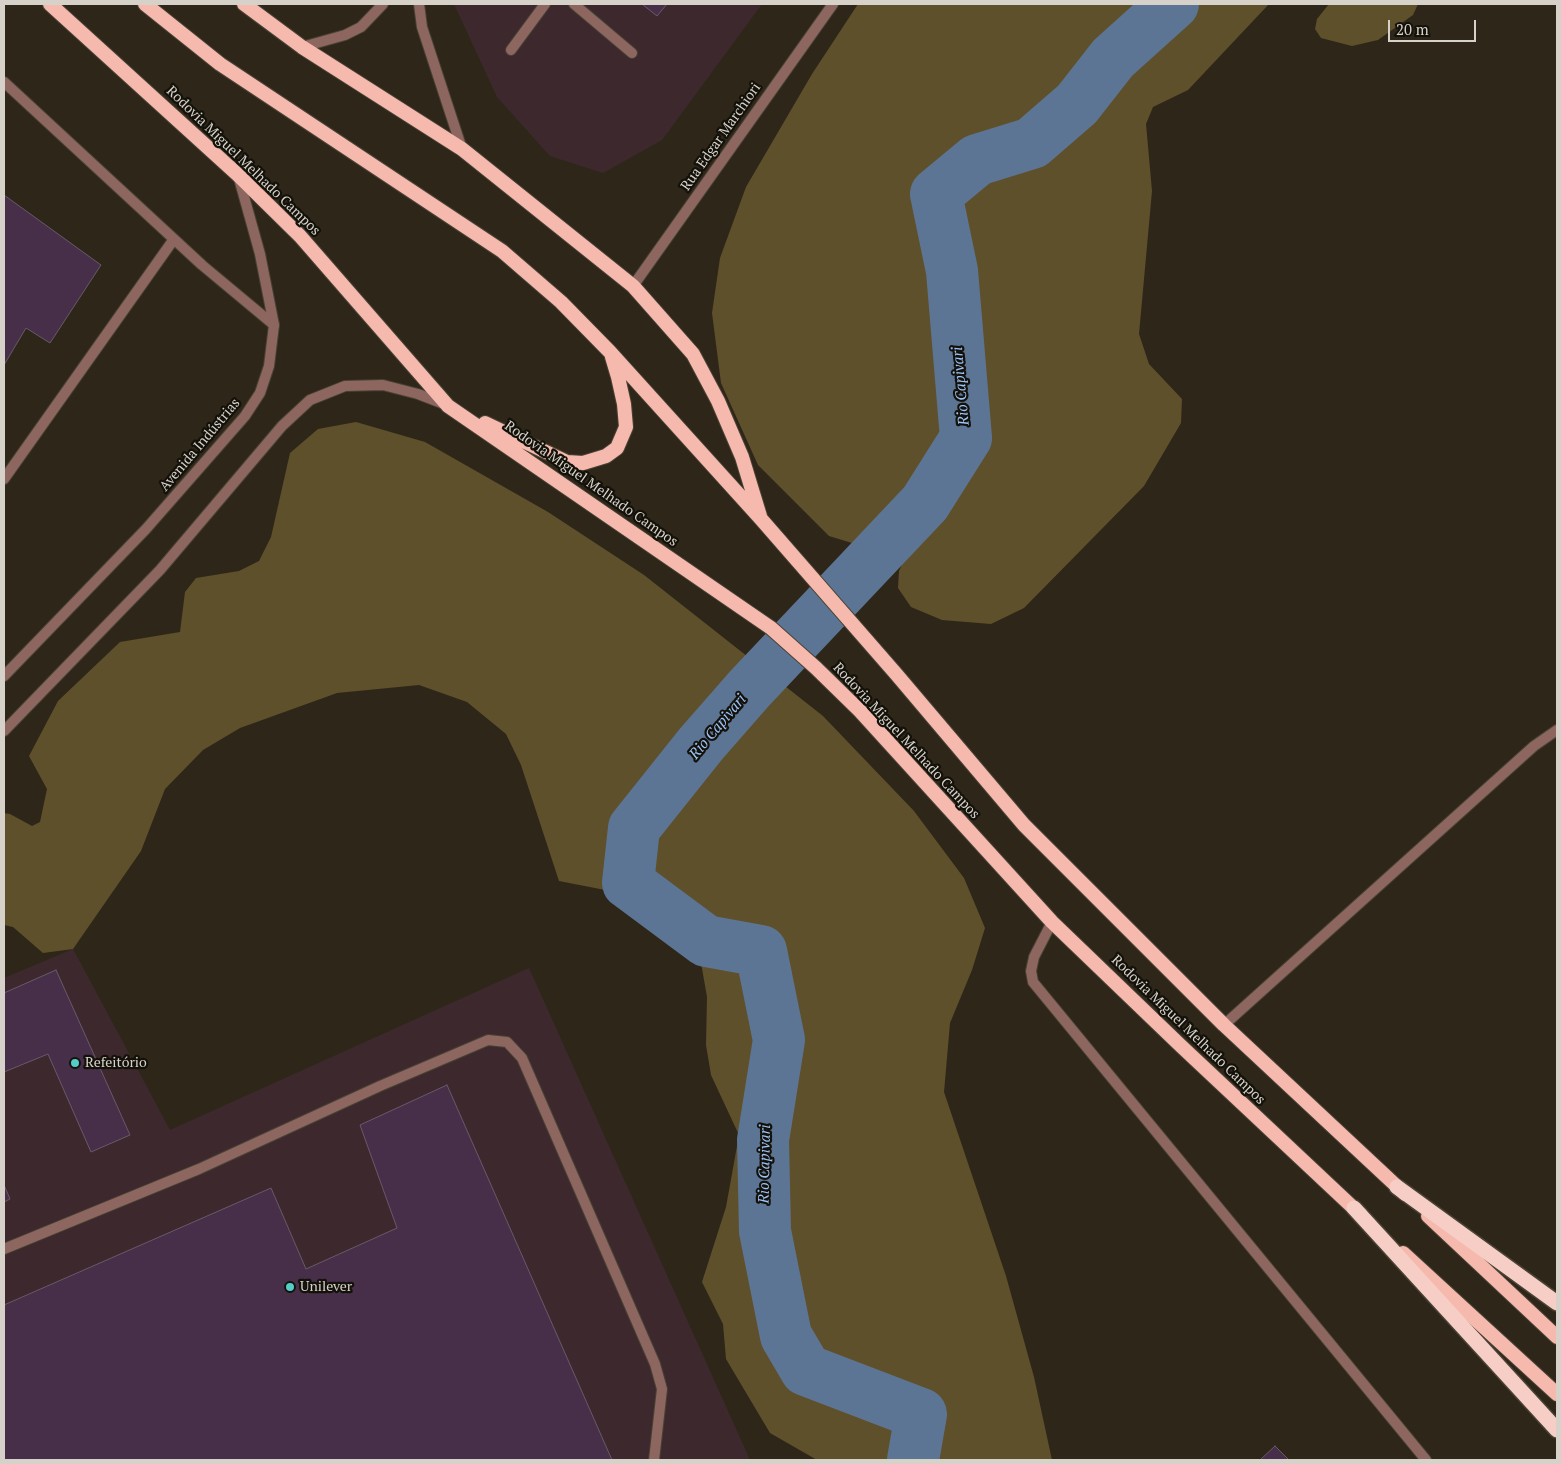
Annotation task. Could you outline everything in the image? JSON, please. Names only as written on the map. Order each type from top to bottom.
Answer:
[{"type":"highway","name":"Rodovia Miguel Melhado Campos","points":[[50,4],[238,174],[300,236],[448,406],[771,628],[860,711],[1052,922],[1354,1208],[1557,1394]]},
{"type":"highway","name":"Rodovia Miguel Melhado Campos","points":[[145,4],[220,64],[502,251],[561,302],[610,352],[761,519],[1024,825],[1224,1025],[1557,1337]]},
{"type":"highway","points":[[244,4],[302,47],[462,149],[632,286],[692,354],[718,401],[742,457],[761,519]]},
{"type":"highway","points":[[448,406],[567,462],[583,463],[595,460],[606,456],[617,448],[626,427],[624,404],[610,352]]},
{"type":"highway","points":[[1398,1187],[1557,1303]]},
{"type":"highway","points":[[1354,1208],[1557,1430]]},
{"type":"street","points":[[302,47],[345,35],[361,27],[383,4]]},
{"type":"street","points":[[419,4],[422,26],[462,149]]},
{"type":"street","points":[[511,50],[545,4]]},
{"type":"street","points":[[574,4],[632,53]]},
{"type":"street","name":"Rua Edgar Marchiori","points":[[632,286],[833,4]]},
{"type":"street","points":[[4,82],[202,265],[274,325]]},
{"type":"street","name":"Avenida Indústrias","points":[[4,676],[146,529],[245,416],[260,393],[269,366],[274,325],[260,254],[238,174]]},
{"type":"street","points":[[4,479],[174,239]]},
{"type":"street","points":[[4,731],[160,570],[282,426],[310,400],[345,386],[383,385],[418,394],[448,406]]},
{"type":"street","points":[[1224,1025],[1534,746],[1557,730]]},
{"type":"street","points":[[1052,922],[1034,957],[1031,971],[1033,982],[1426,1460]]},
{"type":"street","points":[[4,1249],[198,1169],[380,1086],[488,1040],[507,1042],[522,1058],[655,1364],[662,1389],[654,1460]]},
{"type":"shaded area","points":[[454,4],[762,4],[662,140],[603,173],[550,156],[497,97]]},
{"type":"shaded area","points":[[858,4],[1269,4],[1188,90],[1153,107],[1146,124],[1152,191],[1139,334],[1149,364],[1182,399],[1181,423],[1144,486],[1024,608],[991,624],[942,620],[911,607],[898,588],[899,571],[927,510],[885,538],[852,543],[829,536],[758,465],[721,383],[712,313],[720,258],[746,187],[812,74]]},
{"type":"shaded area","points":[[1329,4],[1418,4],[1413,15],[1378,40],[1352,46],[1321,38],[1315,29],[1317,19]]},
{"type":"shaded area","points":[[356,422],[425,442],[548,512],[644,575],[823,716],[914,811],[964,878],[985,928],[972,970],[950,1023],[944,1092],[1006,1276],[1034,1377],[1052,1460],[817,1460],[770,1433],[726,1359],[723,1324],[702,1282],[726,1207],[739,1135],[711,1075],[706,1045],[707,997],[700,957],[679,928],[636,896],[559,881],[521,765],[506,734],[467,702],[419,685],[337,693],[240,728],[203,750],[165,789],[141,851],[73,949],[43,953],[13,927],[4,925],[4,813],[10,814],[32,826],[40,822],[47,789],[29,756],[58,701],[120,642],[180,632],[185,592],[196,578],[239,571],[259,561],[271,537],[290,453],[318,429]]},
{"type":"shaded area","points":[[73,949],[170,1130],[529,968],[750,1460],[4,1460],[4,978]]},
{"type":"building","points":[[642,4],[667,4],[657,16]]},
{"type":"building","points":[[4,195],[101,265],[50,343],[26,328],[4,365]]},
{"type":"building","name":"Refeitório","points":[[56,970],[130,1135],[91,1152],[48,1054],[4,1072],[4,993]]},
{"type":"building","name":"Unilever","points":[[447,1085],[612,1460],[4,1460],[4,1305],[271,1188],[306,1269],[397,1228],[360,1125]]},
{"type":"building","points":[[4,1185],[10,1199],[4,1202]]},
{"type":"building","points":[[1275,1446],[1289,1460],[1260,1460]]},
{"type":"waterway","name":"Rio Capivari","points":[[913,1460],[921,1414],[806,1370],[786,1336],[765,1231],[763,1140],[779,1040],[761,951],[706,941],[628,883],[634,828],[701,744],[750,688],[925,503],[966,438],[952,271],[936,194],[977,160],[1032,143],[1077,104],[1113,58],[1173,4]]},
{"type":"place","name":"Refeitório","points":[[75,1063]]},
{"type":"place","name":"Unilever","points":[[290,1287]]}]
